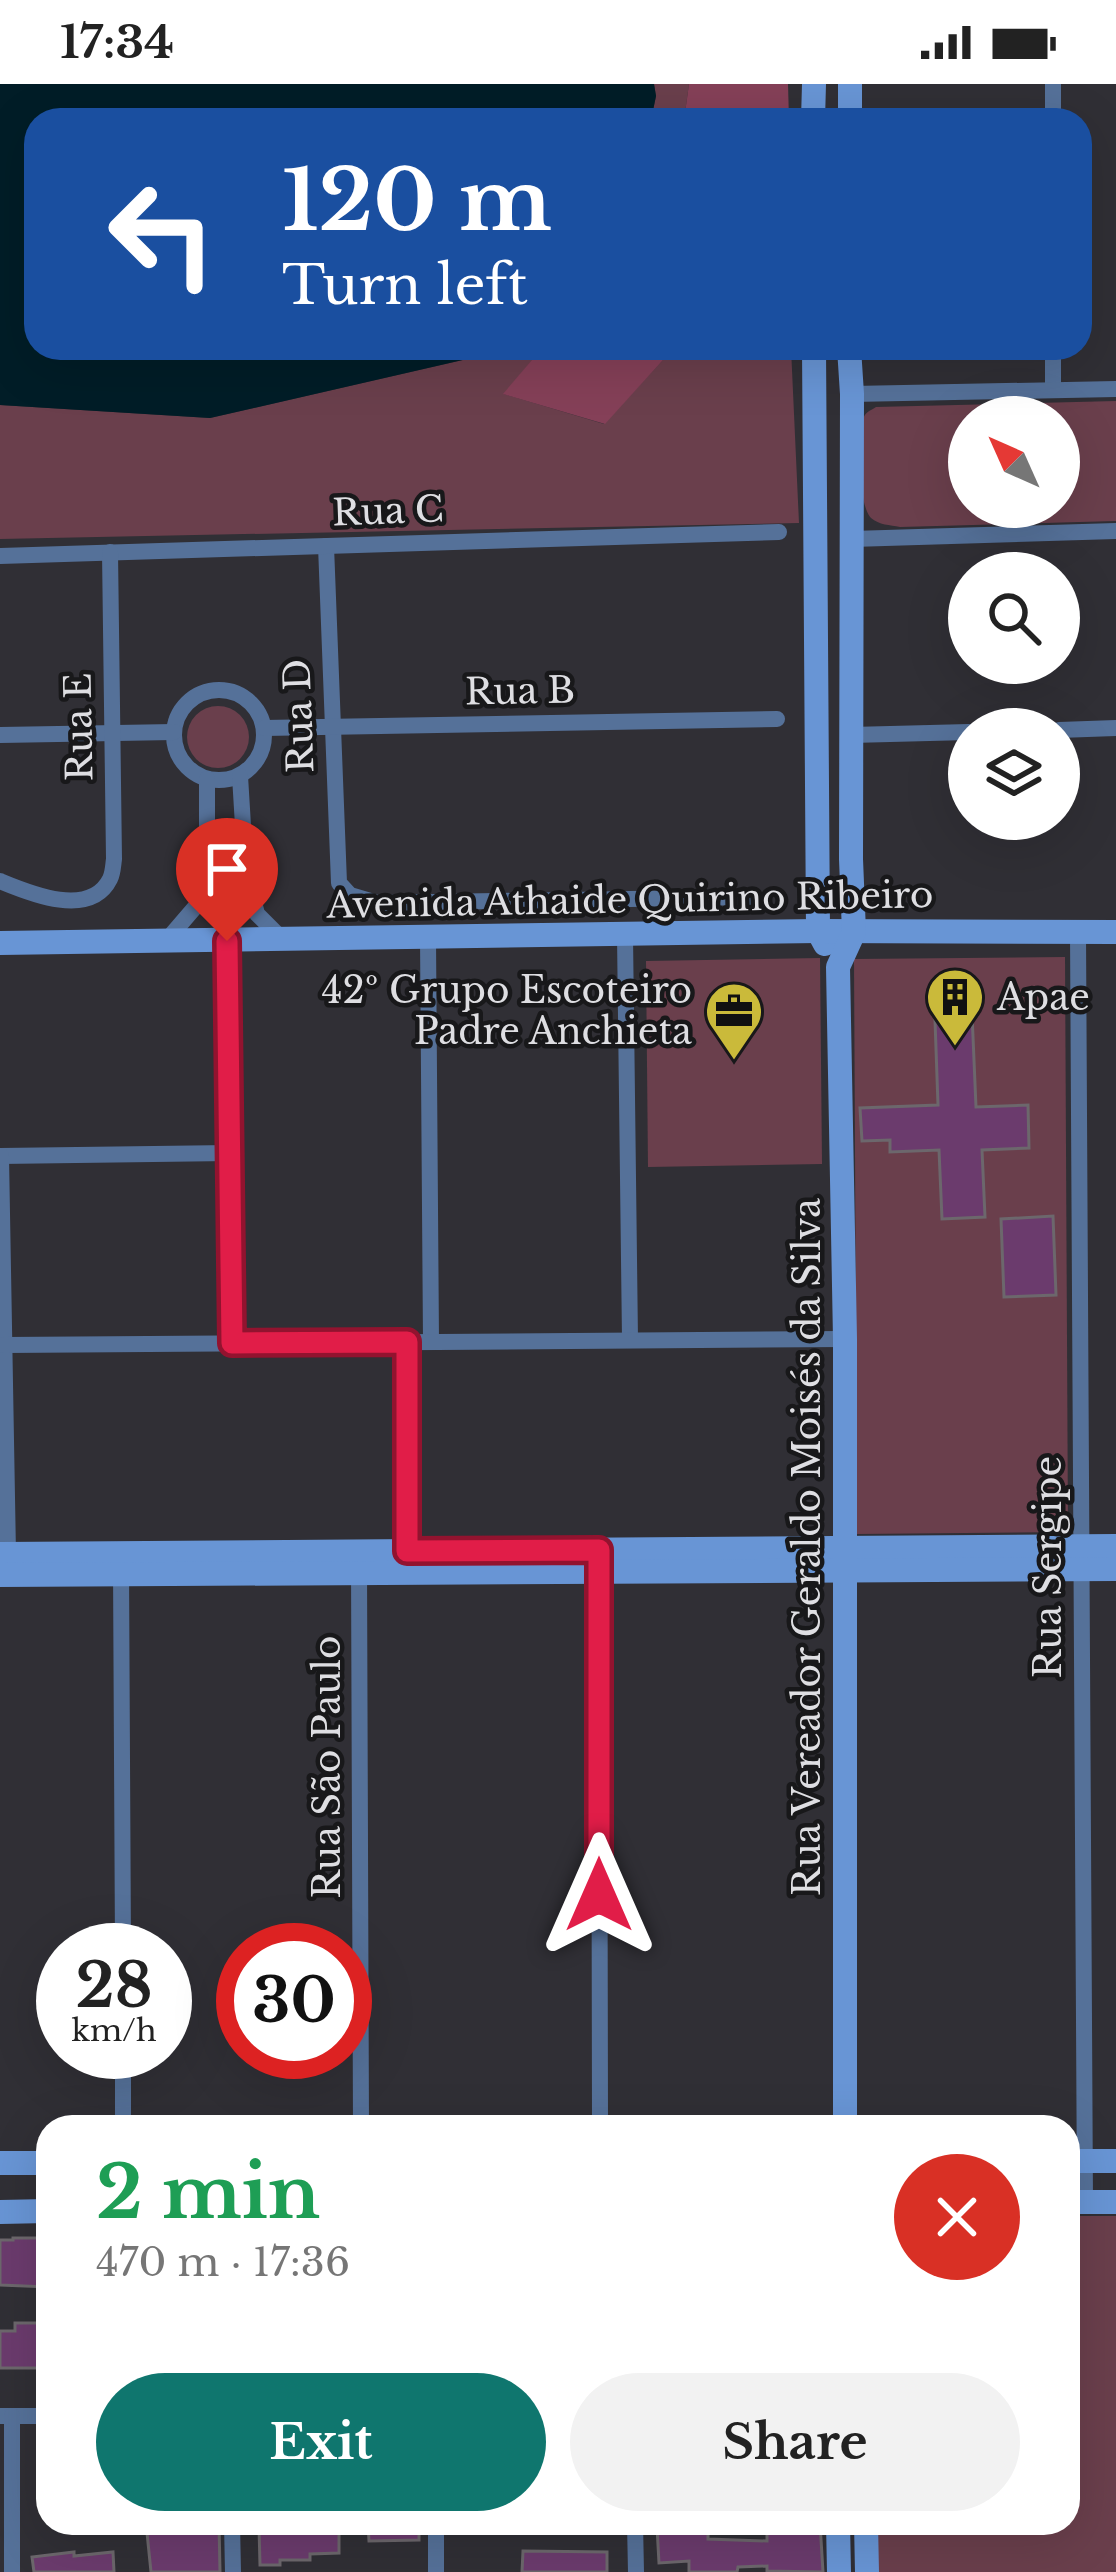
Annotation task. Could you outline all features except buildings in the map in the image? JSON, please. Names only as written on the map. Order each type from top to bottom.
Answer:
[{"type":"street","points":[[814,360],[818,931]]},
{"type":"street","points":[[1053,360],[1053,390]]},
{"type":"street","points":[[854,932],[850,371],[1053,390],[1116,389]]},
{"type":"street","points":[[852,539],[1116,531]]},
{"type":"street","name":"Rua C","points":[[0,556],[779,532]]},
{"type":"street","name":"Rua D","points":[[326,546],[339,883],[350,895],[377,903],[752,897]]},
{"type":"street","name":"Rua E","points":[[0,881],[51,900],[68,900],[95,895],[109,881],[114,860],[110,552]]},
{"type":"street","points":[[218,690],[248,700],[264,728],[260,756],[251,768],[229,780],[207,779],[193,772],[175,747],[178,716],[188,703],[218,690]]},
{"type":"street","name":"Rua B","points":[[264,728],[777,718]]},
{"type":"street","points":[[1080,729],[1116,728]]},
{"type":"street","points":[[0,735],[174,732]]},
{"type":"street","points":[[851,735],[948,733]]},
{"type":"street","points":[[240,776],[244,842]]},
{"type":"street","points":[[207,779],[207,844]]},
{"type":"street","points":[[246,870],[256,914],[284,940]]},
{"type":"street","points":[[166,941],[203,898],[207,873]]},
{"type":"street","points":[[819,885],[852,883]]},
{"type":"street","name":"Avenida Athaide Quirino Ribeiro","points":[[0,943],[818,931],[1116,932]]},
{"type":"street","name":"Rua Vereador Geraldo Moisés da Silva","points":[[818,931],[838,967]]},
{"type":"street","name":"Rua Vereador Geraldo Moisés da Silva","points":[[844,2115],[845,1339],[838,967],[854,932]]},
{"type":"street","name":"Rua Sergipe","points":[[1076,2115],[1081,1558],[1078,932]]},
{"type":"street","points":[[625,935],[630,1340]]},
{"type":"street","points":[[428,938],[431,1342]]},
{"type":"street","points":[[227,941],[232,1343]]},
{"type":"street","points":[[230,1153],[0,1156],[3,1561],[1081,1558],[1116,1569]]},
{"type":"street","points":[[4,1345],[845,1339]]},
{"type":"street","points":[[407,1342],[407,1551]]},
{"type":"street","points":[[1081,1558],[1116,1546]]},
{"type":"street","points":[[359,1562],[407,1551],[599,1560]]},
{"type":"street","points":[[599,1560],[600,2115]]},
{"type":"street","name":"Rua São Paulo","points":[[359,1562],[362,2115]]},
{"type":"street","points":[[121,1564],[123,1923]]},
{"type":"street","points":[[123,2079],[123,2115]]},
{"type":"street","points":[[1080,2161],[1116,2161]]},
{"type":"street","points":[[0,2163],[36,2163]]},
{"type":"street","points":[[1080,2202],[1116,2202]]},
{"type":"street","points":[[0,2212],[36,2211]]},
{"type":"street","points":[[6,2416],[12,2572]]},
{"type":"street","points":[[232,2535],[233,2572]]},
{"type":"street","points":[[436,2535],[436,2572]]},
{"type":"street","points":[[635,2535],[636,2572]]},
{"type":"street","points":[[838,2535],[839,2572]]},
{"type":"street","points":[[866,2535],[867,2572]]},
{"type":"shaded area","points":[[654,84],[689,84],[686,108],[654,108]]},
{"type":"shaded area","points":[[689,84],[788,84],[789,108],[686,108]]},
{"type":"shaded area","points":[[463,360],[532,360],[504,394],[604,424],[663,360],[792,360],[799,523],[0,539],[0,405],[210,418]]},
{"type":"shaded area","points":[[532,360],[663,360],[605,424],[503,394]]},
{"type":"shaded area","points":[[1116,401],[1116,521],[1080,522],[1080,402]]},
{"type":"shaded area","points":[[948,405],[948,526],[900,527],[871,518],[861,486],[859,455],[866,413],[876,407]]},
{"type":"shaded area","points":[[218,706],[240,715],[249,737],[240,759],[218,768],[196,759],[187,737],[196,715]]},
{"type":"shaded area","points":[[1065,957],[1068,1532],[857,1534],[854,959]]},
{"type":"shaded area","name":"42º Grupo Escoteiro Padre Anchieta","points":[[820,958],[822,1164],[648,1167],[646,961]]},
{"type":"shaded area","points":[[1080,2216],[1116,2216],[1116,2572],[875,2572],[875,2535],[1080,2535]]},
{"type":"water","points":[[0,84],[654,84],[654,108],[24,108],[24,360],[463,360],[210,418],[0,405]]},
{"type":"place","name":"Apae","points":[[955,1048]]},
{"type":"place","name":"42º Grupo Escoteiro Padre Anchieta","points":[[734,1062]]},
{"type":"route","points":[[227,941],[232,1343],[407,1342],[407,1551],[599,1550],[599,1895]]}]
